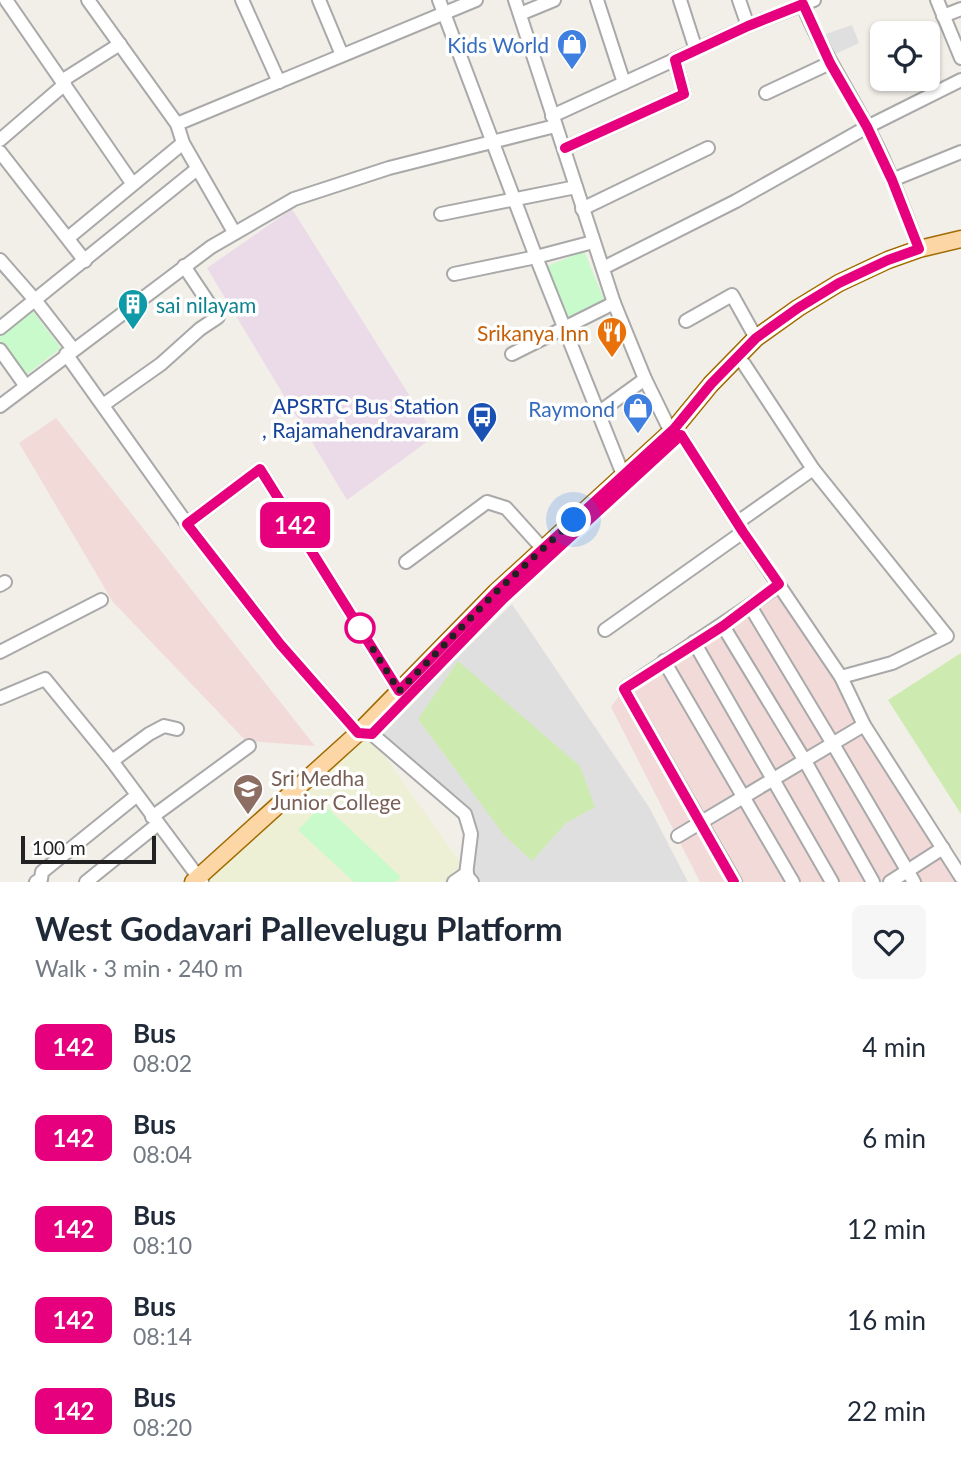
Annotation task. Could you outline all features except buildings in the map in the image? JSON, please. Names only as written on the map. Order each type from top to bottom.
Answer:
[{"type":"main road","points":[[365,734],[399,691],[469,619],[543,549],[678,432],[711,384],[756,338],[839,283],[888,260],[961,239]]},
{"type":"main road","points":[[201,881],[365,734],[678,432],[763,345],[843,292],[891,269],[961,250]]},
{"type":"street","points":[[6,0],[132,183]]},
{"type":"street","points":[[88,0],[177,124],[183,143],[234,232]]},
{"type":"street","points":[[242,0],[279,82]]},
{"type":"street","points":[[319,0],[342,55]]},
{"type":"street","points":[[439,0],[536,257],[624,477]]},
{"type":"street","points":[[177,124],[476,0]]},
{"type":"street","points":[[515,0],[614,303],[667,424],[678,432],[841,677],[864,725],[961,877]]},
{"type":"street","points":[[520,14],[554,0]]},
{"type":"street","points":[[597,0],[624,83]]},
{"type":"street","points":[[680,0],[696,50]]},
{"type":"street","points":[[739,0],[748,26]]},
{"type":"street","points":[[937,0],[961,58]]},
{"type":"street","points":[[0,405],[184,266],[234,232],[294,199],[388,168],[494,141],[554,121],[624,83],[806,1],[830,63],[867,127],[892,180],[919,249]]},
{"type":"street","points":[[943,16],[961,9]]},
{"type":"street","points":[[0,140],[64,82],[120,44]]},
{"type":"street","points":[[565,148],[684,94],[675,60]]},
{"type":"street","points":[[766,93],[830,63]]},
{"type":"street","points":[[603,268],[737,201],[867,127],[961,80]]},
{"type":"street","points":[[68,238],[183,143]]},
{"type":"street","points":[[582,209],[708,148]]},
{"type":"street","points":[[0,152],[85,261]]},
{"type":"street","points":[[892,180],[961,152]]},
{"type":"street","points":[[0,328],[197,169]]},
{"type":"street","points":[[441,214],[576,187]]},
{"type":"street","points":[[454,274],[593,242]]},
{"type":"street","points":[[0,260],[35,300],[103,405],[187,524],[280,644],[365,734],[465,814],[471,834],[469,877],[454,882]]},
{"type":"street","points":[[103,405],[161,364],[200,329],[218,317],[184,266]]},
{"type":"street","points":[[686,321],[732,295],[756,338]]},
{"type":"street","points":[[512,354],[614,303]]},
{"type":"street","points":[[0,351],[25,385]]},
{"type":"street","points":[[744,364],[813,469],[947,636],[892,663],[841,677]]},
{"type":"street","points":[[598,413],[645,379]]},
{"type":"street","points":[[187,524],[260,469],[399,691]]},
{"type":"street","points":[[605,630],[813,469]]},
{"type":"street","points":[[406,562],[486,502],[506,508],[543,549]]},
{"type":"street","points":[[734,882],[624,689],[664,661],[723,626],[779,584]]},
{"type":"street","points":[[0,652],[101,600]]},
{"type":"street","points":[[750,606],[911,877]]},
{"type":"street","points":[[723,626],[805,761],[873,882]]},
{"type":"street","points":[[694,642],[832,882]]},
{"type":"street","points":[[664,661],[742,799],[793,882]]},
{"type":"street","points":[[0,698],[44,679],[112,761],[201,881]]},
{"type":"street","points":[[678,836],[864,725]]},
{"type":"street","points":[[112,761],[164,726],[177,729]]},
{"type":"street","points":[[86,882],[155,820],[249,746]]},
{"type":"street","points":[[40,881],[42,872],[136,796]]},
{"type":"street","points":[[890,882],[911,877],[943,848]]},
{"type":"shaded area","points":[[852,25],[859,43],[829,57],[820,36]]},
{"type":"shaded area","points":[[292,209],[435,436],[347,500],[207,268]]},
{"type":"shaded area","points":[[56,418],[315,746],[246,741],[113,602],[19,443]]},
{"type":"shaded area","points":[[779,585],[956,882],[700,882],[611,707],[624,689]]},
{"type":"shaded area","points":[[512,604],[649,807],[688,882],[477,882],[470,873],[477,850],[476,833],[469,810],[381,731]]},
{"type":"green space","points":[[584,251],[606,304],[568,320],[545,267]]},
{"type":"green space","points":[[31,309],[61,348],[26,375],[0,341],[0,333]]},
{"type":"green space","points":[[961,653],[961,814],[888,700]]},
{"type":"green space","points":[[458,661],[580,766],[595,807],[566,823],[532,861],[504,835],[418,719]]},
{"type":"green space","points":[[358,733],[371,737],[466,870],[457,882],[192,882]]},
{"type":"green space","points":[[323,804],[401,877],[396,882],[354,882],[298,830]]},
{"type":"bus line","name":"142","points":[[565,148],[684,94],[675,60],[803,4],[830,63],[867,127],[892,180],[919,249],[839,283],[756,338],[711,384],[674,429],[496,592],[399,691],[260,469],[187,524],[280,644],[358,733],[372,734],[503,599],[631,484],[681,435],[779,584],[723,626],[664,661],[624,689],[734,882]]},
{"type":"place","name":"Kids World","points":[[572,71]]},
{"type":"place","name":"sai nilayam","points":[[133,331]]},
{"type":"place","name":"Srikanya Inn","points":[[612,359]]},
{"type":"place","name":"Raymond","points":[[638,435]]},
{"type":"place","name":"APSRTC Bus Station , Rajamahendravaram","points":[[482,444]]},
{"type":"place","name":"Sri Medha Junior College","points":[[248,816]]},
{"type":"route","points":[[360,628],[399,691],[456,631],[574,520]]}]
